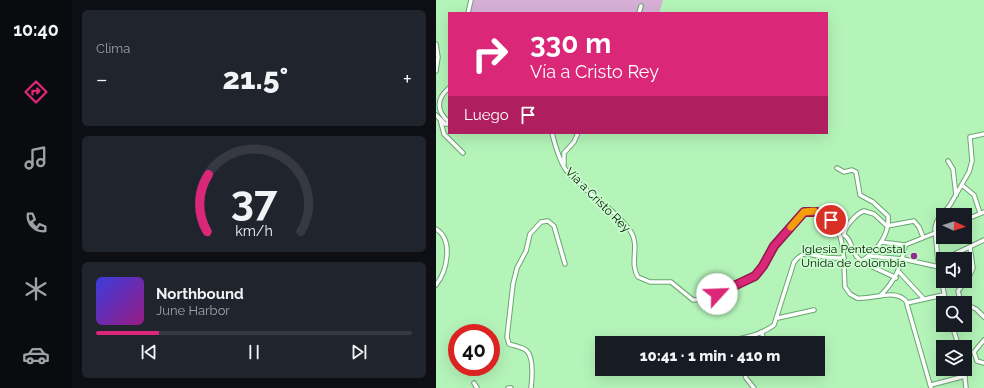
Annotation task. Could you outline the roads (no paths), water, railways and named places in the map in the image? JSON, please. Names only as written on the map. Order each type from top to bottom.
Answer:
[{"type":"street","points":[[468,12],[471,0]]},
{"type":"street","points":[[639,12],[640,6]]},
{"type":"street","points":[[436,44],[438,57],[436,71]]},
{"type":"street","points":[[448,89],[439,97],[438,106],[441,114],[448,122]]},
{"type":"street","points":[[436,115],[445,124],[448,123]]},
{"type":"street","points":[[440,119],[444,134],[463,153]]},
{"type":"street","name":"Vía a Cristo Rey","points":[[552,134],[565,169],[610,209],[630,231],[634,244],[635,269],[638,277],[650,282],[671,282],[693,300],[706,299],[755,276],[763,266],[774,246],[804,212],[817,212],[829,218],[836,227],[844,258],[844,283],[846,290],[857,298],[880,296]]},
{"type":"street","points":[[565,169],[564,153],[574,142],[578,134]]},
{"type":"street","points":[[947,208],[969,172],[972,156],[970,138],[984,134]]},
{"type":"street","points":[[948,161],[953,169],[956,195]]},
{"type":"street","points":[[837,168],[844,172],[852,170],[856,172],[860,195],[884,211],[888,216],[887,226],[881,242],[869,256],[863,260]]},
{"type":"street","points":[[962,185],[974,195],[982,213],[972,218]]},
{"type":"street","points":[[840,238],[844,235],[846,229],[854,218],[864,211],[874,214],[887,226]]},
{"type":"street","points":[[531,388],[531,358],[526,350],[509,344],[507,337],[513,284],[517,268],[526,251],[530,234],[541,222],[548,221],[554,226],[565,264]]},
{"type":"street","points":[[887,226],[914,221],[919,227],[923,237]]},
{"type":"street","points":[[436,229],[445,240],[447,251],[444,269],[436,285]]},
{"type":"street","points":[[881,242],[905,245],[936,233]]},
{"type":"street","points":[[844,235],[850,241],[855,254],[870,266],[896,278]]},
{"type":"street","points":[[959,252],[984,240]]},
{"type":"street","points":[[880,296],[896,278],[899,272],[905,245]]},
{"type":"street","points":[[959,296],[959,287],[969,277],[973,268],[970,247]]},
{"type":"street","points":[[751,336],[774,325],[778,318],[789,275],[798,258],[807,253],[823,257],[844,258]]},
{"type":"street","points":[[869,256],[903,259],[936,266]]},
{"type":"street","points":[[899,272],[924,299]]},
{"type":"street","points":[[907,303],[943,295],[942,288]]},
{"type":"street","points":[[880,296],[899,295],[907,303],[931,387],[965,376],[966,388]]},
{"type":"street","points":[[972,307],[984,317]]},
{"type":"street","points":[[778,318],[814,310]]},
{"type":"street","points":[[761,332],[764,336]]},
{"type":"street","points":[[984,340],[974,352],[976,361],[984,363]]},
{"type":"street","points":[[745,376],[754,388]]},
{"type":"street","points":[[474,383],[477,388]]},
{"type":"place","name":"Iglesia Pentecostal Unida de colombia","points":[[914,256]]}]
